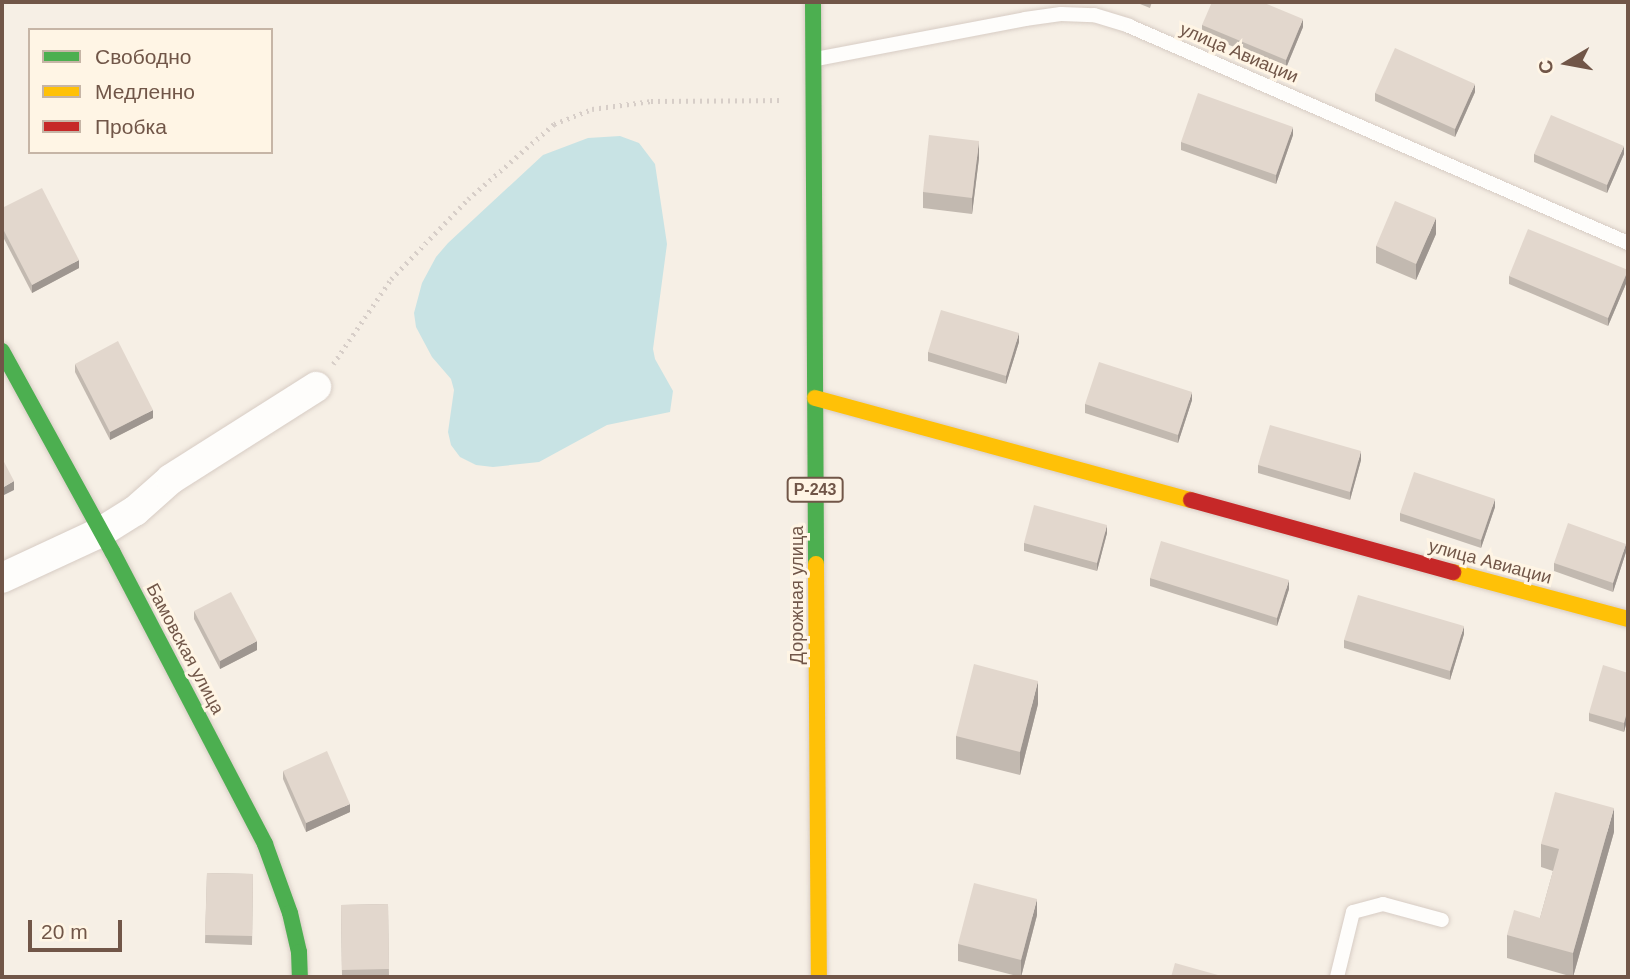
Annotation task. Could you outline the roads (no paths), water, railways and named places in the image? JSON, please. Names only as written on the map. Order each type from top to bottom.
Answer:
[{"type":"main road","name":"Дорожная улица","points":[[813,2],[819,977]]},
{"type":"main road","name":"Бамовская улица","points":[[2,351],[101,532],[265,844],[290,913],[299,952],[300,977]]},
{"type":"main road","name":"улица Авиации","points":[[815,398],[1628,619]]},
{"type":"street","points":[[2,578],[101,532],[135,511],[171,479],[316,387]]},
{"type":"lane","name":"улица Авиации","points":[[814,59],[1025,19],[1060,14],[1094,15],[1129,26],[1628,243]]},
{"type":"lane","points":[[1338,977],[1353,912],[1383,904],[1442,920]]},
{"type":"water","points":[[620,136],[639,143],[655,164],[667,244],[653,349],[655,359],[673,391],[670,412],[607,425],[539,462],[493,467],[476,465],[460,457],[451,445],[448,432],[454,390],[451,379],[432,357],[416,327],[414,313],[422,283],[436,257],[448,243],[543,155],[588,138]]}]
